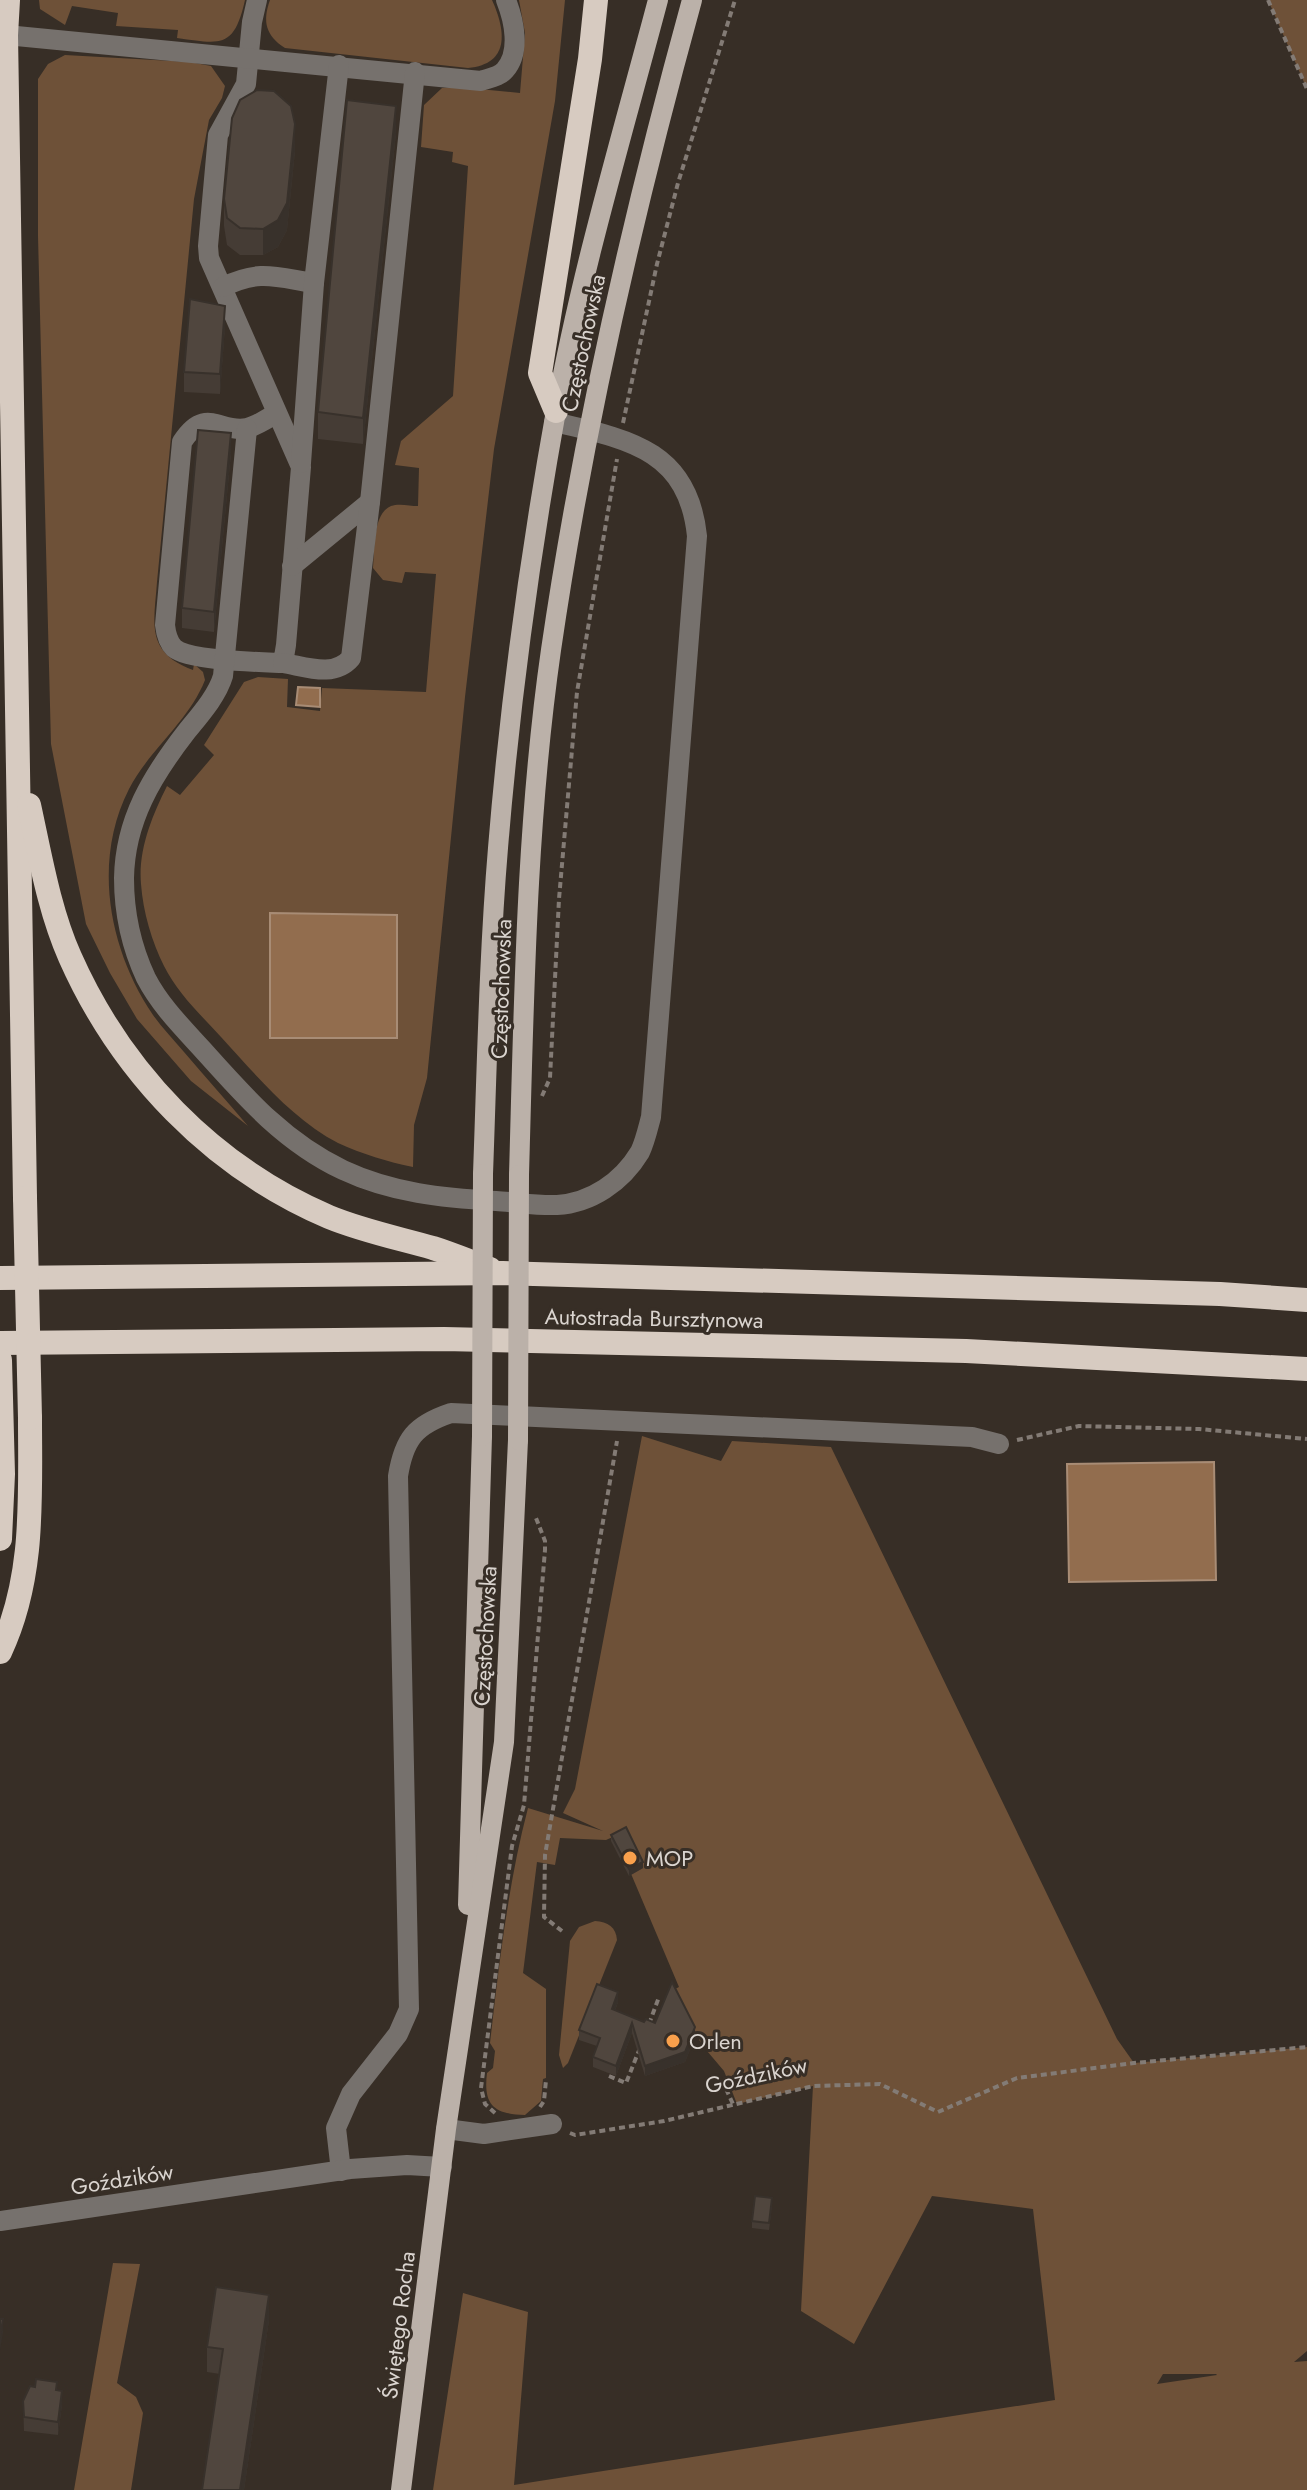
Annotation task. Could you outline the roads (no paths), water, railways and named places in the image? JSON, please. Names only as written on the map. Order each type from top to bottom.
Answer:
[{"type":"highway","points":[[0,1652],[25,1576],[29,1540],[30,1418],[6,35],[8,0]]},
{"type":"highway","points":[[555,416],[540,373],[584,102],[596,0]]},
{"type":"highway","points":[[18,757],[44,871],[69,954],[119,1046],[150,1085],[212,1148],[290,1199],[370,1233],[433,1248],[503,1273]]},
{"type":"highway","name":"Autostrada Bursztynowa","points":[[0,1278],[444,1276],[503,1273],[1220,1294],[1307,1300]]},
{"type":"highway","name":"Autostrada Bursztynowa","points":[[0,1343],[444,1339],[966,1351],[1307,1369]]},
{"type":"highway","points":[[0,1360],[3,1474],[0,1539]]},
{"type":"main road","name":"Częstochowska","points":[[466,1993],[482,1436],[483,1174],[499,832],[513,690],[555,416],[593,241],[658,0]]},
{"type":"main road","name":"Częstochowska","points":[[442,2167],[504,1742],[518,1440],[519,1175],[528,873],[551,652],[588,430],[630,241],[692,0]]},
{"type":"main road","name":"Świętego Rocha","points":[[401,2490],[442,2167]]},
{"type":"street","points":[[257,0],[246,84],[218,135],[209,258],[301,467]]},
{"type":"street","points":[[6,35],[415,72],[481,81],[506,69],[513,53],[514,29],[506,0]]},
{"type":"street","points":[[283,663],[314,283],[339,65]]},
{"type":"street","points":[[277,413],[247,429],[203,423],[187,435],[180,449],[165,625],[167,637],[172,647],[181,653],[329,670],[343,667],[351,658],[370,502],[415,72]]},
{"type":"street","points":[[223,287],[243,277],[260,274],[314,283]]},
{"type":"street","points":[[247,429],[225,660],[220,684],[149,784],[135,816],[126,849],[128,925],[136,954],[162,1004],[275,1128],[343,1170],[406,1192],[446,1198],[557,1205],[582,1201],[621,1177],[641,1150],[651,1117],[697,536],[694,509],[687,492],[653,454],[555,416]]},
{"type":"street","points":[[292,566],[370,502]]},
{"type":"street","points":[[341,2171],[336,2128],[351,2094],[398,2034],[409,2009],[398,1476],[401,1457],[418,1428],[451,1413],[972,1437],[999,1444]]},
{"type":"street","points":[[446,2129],[484,2134],[552,2124]]},
{"type":"street","name":"Goździków","points":[[0,2221],[341,2171],[407,2165],[442,2167]]},
{"type":"place","name":"MOP","points":[[630,1858]]},
{"type":"place","name":"Orlen","points":[[673,2041]]}]
